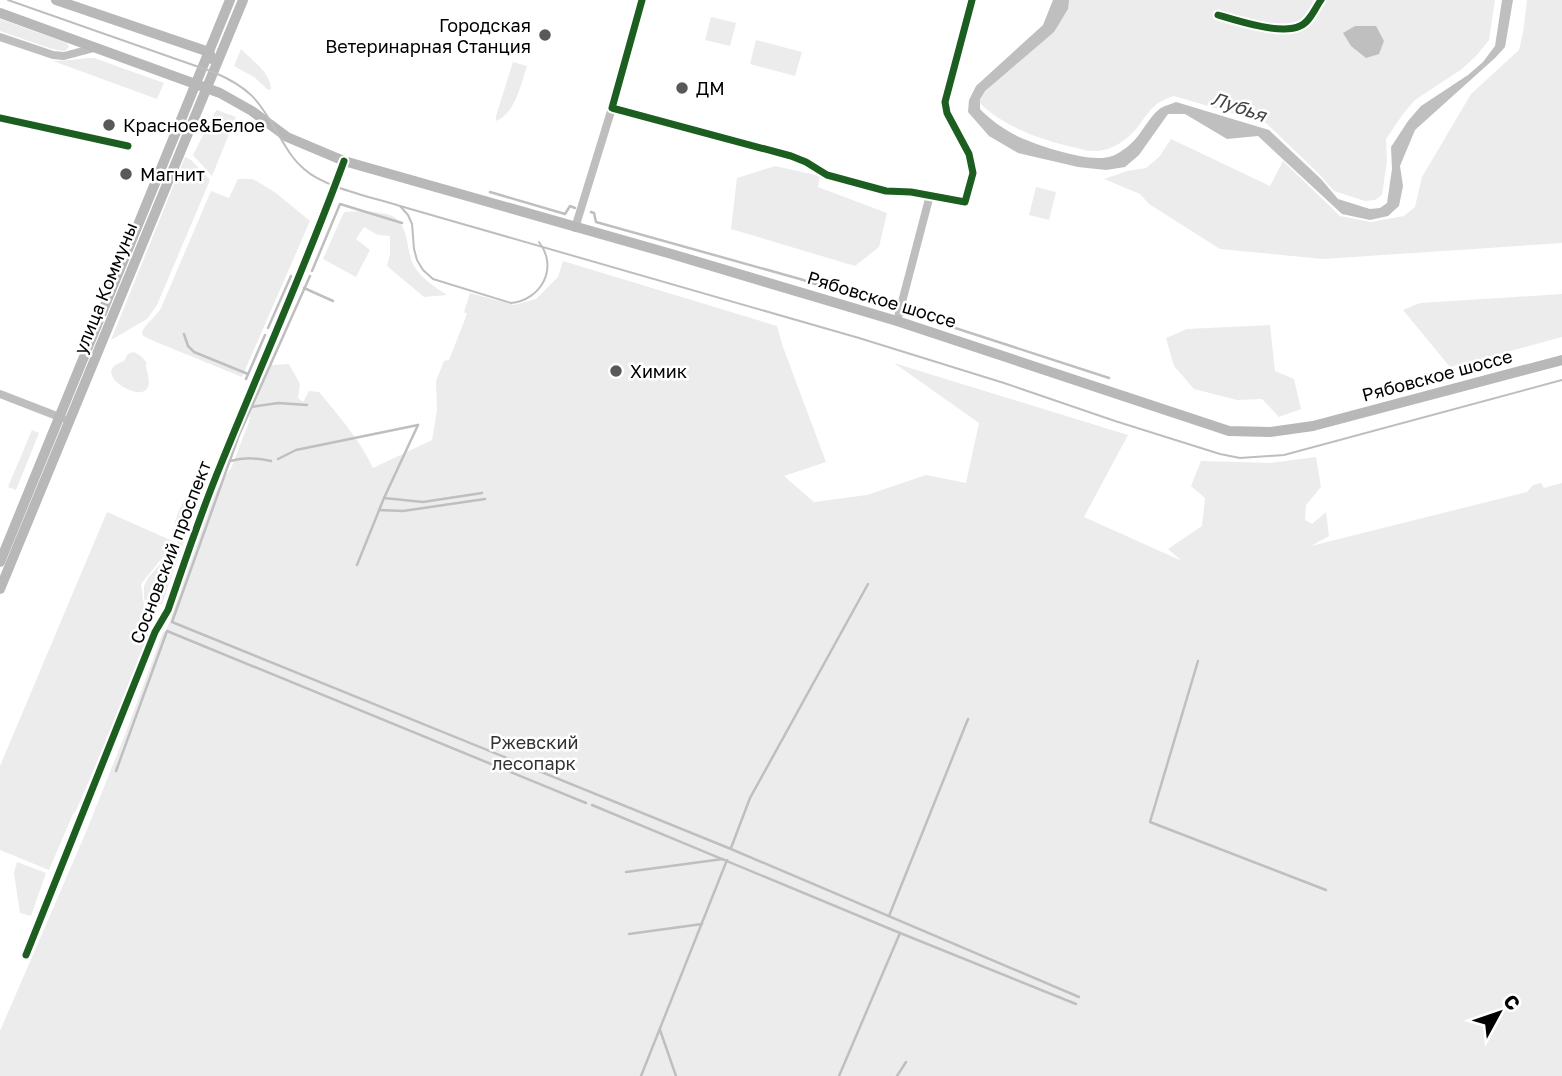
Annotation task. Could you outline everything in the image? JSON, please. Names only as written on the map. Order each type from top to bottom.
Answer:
[{"type":"main road","points":[[56,0],[209,52],[216,64]]},
{"type":"main road","name":"улица Коммуны","points":[[0,589],[64,419],[201,85],[209,52],[230,0]]},
{"type":"main road","name":"улица Коммуны","points":[[201,85],[216,64],[243,0]]},
{"type":"main road","name":"Рябовское шоссе","points":[[0,13],[201,85],[238,102],[288,137],[344,161],[897,321],[1229,431],[1270,432],[1312,426],[1562,360]]},
{"type":"main road","name":"улица Коммуны","points":[[0,562],[64,419]]},
{"type":"street","points":[[575,228],[642,0]]},
{"type":"street","points":[[612,108],[791,156],[827,175],[886,191],[911,192],[965,202],[973,173],[969,154],[947,114],[945,102],[972,0]]},
{"type":"street","points":[[1219,15],[1271,29],[1294,28],[1307,21],[1321,0]]},
{"type":"street","points":[[0,37],[53,55],[64,56],[96,48]]},
{"type":"street","points":[[0,118],[128,146]]},
{"type":"street","name":"Сосновский проспект","points":[[26,955],[155,632],[167,610],[221,463],[303,269],[344,161]]},
{"type":"street","points":[[897,321],[930,195]]},
{"type":"street","points":[[0,394],[64,419]]},
{"type":"green space","points":[[1067,0],[1495,0],[1489,40],[1462,69],[1415,100],[1403,114],[1386,139],[1387,161],[1382,195],[1375,200],[1365,201],[1334,191],[1266,123],[1174,96],[1152,108],[1134,132],[1123,141],[1102,151],[1088,151],[1025,132],[990,112],[980,103],[980,93]]},
{"type":"green space","points":[[1527,0],[1562,0],[1562,243],[1323,259],[1220,249],[1149,204],[1140,194],[1104,179],[1146,168],[1159,157],[1171,139],[1270,186],[1283,161],[1340,216],[1371,222],[1404,216],[1415,207],[1422,177],[1471,94],[1519,50]]},
{"type":"green space","points":[[711,17],[736,23],[730,46],[705,40]]},
{"type":"green space","points":[[0,19],[67,43],[69,47],[65,51],[52,49],[0,31]]},
{"type":"green space","points":[[756,40],[802,52],[795,76],[750,64]]},
{"type":"green space","points":[[241,49],[264,72],[271,89],[268,90],[254,77],[234,66]]},
{"type":"green space","points":[[94,58],[164,83],[157,99],[53,61]]},
{"type":"green space","points":[[513,62],[527,66],[513,105],[496,121],[496,116]]},
{"type":"green space","points":[[217,110],[236,117],[212,176],[193,155]]},
{"type":"green space","points":[[185,157],[210,180],[157,305],[147,319],[111,340]]},
{"type":"green space","points":[[775,166],[820,176],[818,187],[887,213],[879,247],[855,266],[731,229],[737,178]]},
{"type":"green space","points":[[238,179],[253,179],[276,193],[310,221],[242,377],[156,342],[143,336],[142,332],[161,308],[211,191],[229,198]]},
{"type":"green space","points":[[1036,187],[1056,192],[1049,220],[1029,215]]},
{"type":"green space","points":[[344,212],[386,214],[401,223],[417,271],[447,295],[424,297],[387,266],[390,236],[378,235],[364,227],[356,239],[370,250],[356,277],[323,259]]},
{"type":"green space","name":"Ржевский лесопарк","points":[[563,261],[777,326],[826,462],[784,476],[814,502],[867,495],[926,475],[966,483],[979,423],[894,363],[1128,435],[1084,517],[1182,561],[1168,549],[1202,526],[1205,498],[1191,486],[1201,461],[1270,463],[1316,457],[1321,487],[1306,505],[1305,520],[1312,524],[1326,512],[1329,536],[1311,546],[1527,492],[1533,485],[1541,483],[1544,488],[1562,483],[1562,1076],[0,1076],[0,1031],[126,732],[163,632],[166,631],[172,602],[214,495],[232,466],[249,422],[252,397],[271,365],[289,364],[300,384],[298,398],[303,402],[309,391],[319,392],[355,438],[373,468],[432,440],[437,410],[436,381],[444,361],[449,360],[467,314],[464,312],[470,293],[514,305],[536,299],[558,277]]},
{"type":"green space","points":[[1562,294],[1562,337],[1450,367],[1403,310],[1420,303]]},
{"type":"green space","points":[[1270,325],[1275,371],[1294,379],[1301,409],[1279,417],[1262,399],[1237,400],[1194,389],[1174,366],[1166,338],[1187,329]]},
{"type":"green space","points":[[133,352],[146,363],[149,385],[142,392],[129,390],[112,376],[111,370],[115,365]]},
{"type":"green space","points":[[32,430],[39,433],[16,490],[8,487]]},
{"type":"green space","points":[[192,488],[199,490],[198,501],[162,604],[153,606],[144,599],[144,586],[178,543],[175,521]]},
{"type":"green space","points":[[107,512],[175,542],[141,584],[148,636],[127,692],[49,870],[0,850],[0,766]]},
{"type":"green space","points":[[17,862],[46,873],[31,916],[20,913],[14,873]]},
{"type":"shaded area","points":[[1053,0],[1069,0],[1068,9],[1054,32],[985,91],[980,99],[980,109],[1003,128],[1052,149],[1079,156],[1103,158],[1126,148],[1156,112],[1176,102],[1269,130],[1321,179],[1338,199],[1370,209],[1380,208],[1387,203],[1392,169],[1391,147],[1408,121],[1421,106],[1483,62],[1495,46],[1502,0],[1513,0],[1505,47],[1415,130],[1400,166],[1403,186],[1399,206],[1388,216],[1370,220],[1342,214],[1258,136],[1227,139],[1185,114],[1168,114],[1139,155],[1125,167],[1106,170],[1078,167],[1018,153],[989,136],[968,112],[969,100],[976,86],[1043,25]]},
{"type":"shaded area","points":[[1355,26],[1376,26],[1384,41],[1379,54],[1366,58],[1351,46],[1343,33]]},
{"type":"waterway","points":[[490,192],[565,214],[570,206],[575,208]]},
{"type":"waterway","points":[[312,271],[340,204],[402,223]]},
{"type":"waterway","points":[[591,212],[594,213],[596,222],[800,279],[885,307]]},
{"type":"waterway","points":[[268,328],[291,276]]},
{"type":"waterway","points":[[310,276],[239,435],[172,622],[731,849],[1079,997]]},
{"type":"waterway","points":[[304,288],[333,301]]},
{"type":"waterway","points":[[909,313],[1109,378]]},
{"type":"waterway","points":[[184,334],[188,346],[194,352],[248,374]]},
{"type":"waterway","points":[[246,379],[265,335]]},
{"type":"waterway","points":[[251,407],[278,403],[307,405]]},
{"type":"waterway","points":[[278,459],[296,450],[418,425]]},
{"type":"waterway","points":[[357,565],[418,425]]},
{"type":"waterway","points":[[230,461],[250,458],[271,461]]},
{"type":"waterway","points":[[384,498],[423,502],[482,493]]},
{"type":"waterway","points":[[379,510],[403,511],[485,499]]},
{"type":"waterway","points":[[731,848],[750,798],[868,584]]},
{"type":"waterway","points":[[116,771],[167,631],[586,803]]},
{"type":"waterway","points":[[1198,661],[1150,822],[1326,890]]},
{"type":"waterway","points":[[889,916],[968,719]]},
{"type":"waterway","points":[[592,805],[1076,1004]]},
{"type":"waterway","points":[[626,872],[723,859]]},
{"type":"waterway","points":[[641,1076],[727,860]]},
{"type":"waterway","points":[[629,934],[702,924]]},
{"type":"waterway","points":[[839,1076],[900,933]]},
{"type":"waterway","points":[[660,1030],[676,1076]]},
{"type":"waterway","points":[[897,1076],[906,1062]]},
{"type":"tram line","points":[[8,0],[213,72],[236,83],[259,103],[300,165],[313,176],[336,187],[859,338],[1220,454],[1240,458],[1284,455],[1562,380]]},
{"type":"tram line","points":[[400,206],[412,224],[417,260],[433,279],[511,303],[531,296],[544,281],[547,262],[539,242]]},
{"type":"cycle path","points":[[642,0],[612,108],[791,156],[827,175],[886,191],[911,192],[965,202],[973,173],[969,154],[947,113],[945,102],[972,0]]},
{"type":"cycle path","points":[[1218,15],[1259,26],[1292,28],[1307,21],[1321,0]]},
{"type":"cycle path","points":[[0,118],[128,146]]},
{"type":"cycle path","points":[[26,955],[155,632],[168,610],[214,482],[344,161]]},
{"type":"place","name":"Городская Ветеринарная Станция","points":[[545,35]]},
{"type":"place","name":"ДМ","points":[[682,88]]},
{"type":"place","name":"Красное&Белое","points":[[109,125]]},
{"type":"place","name":"Магнит","points":[[126,174]]},
{"type":"place","name":"Химик","points":[[616,371]]},
{"type":"water label","name":"Лубья","points":[[1239,106]]}]
